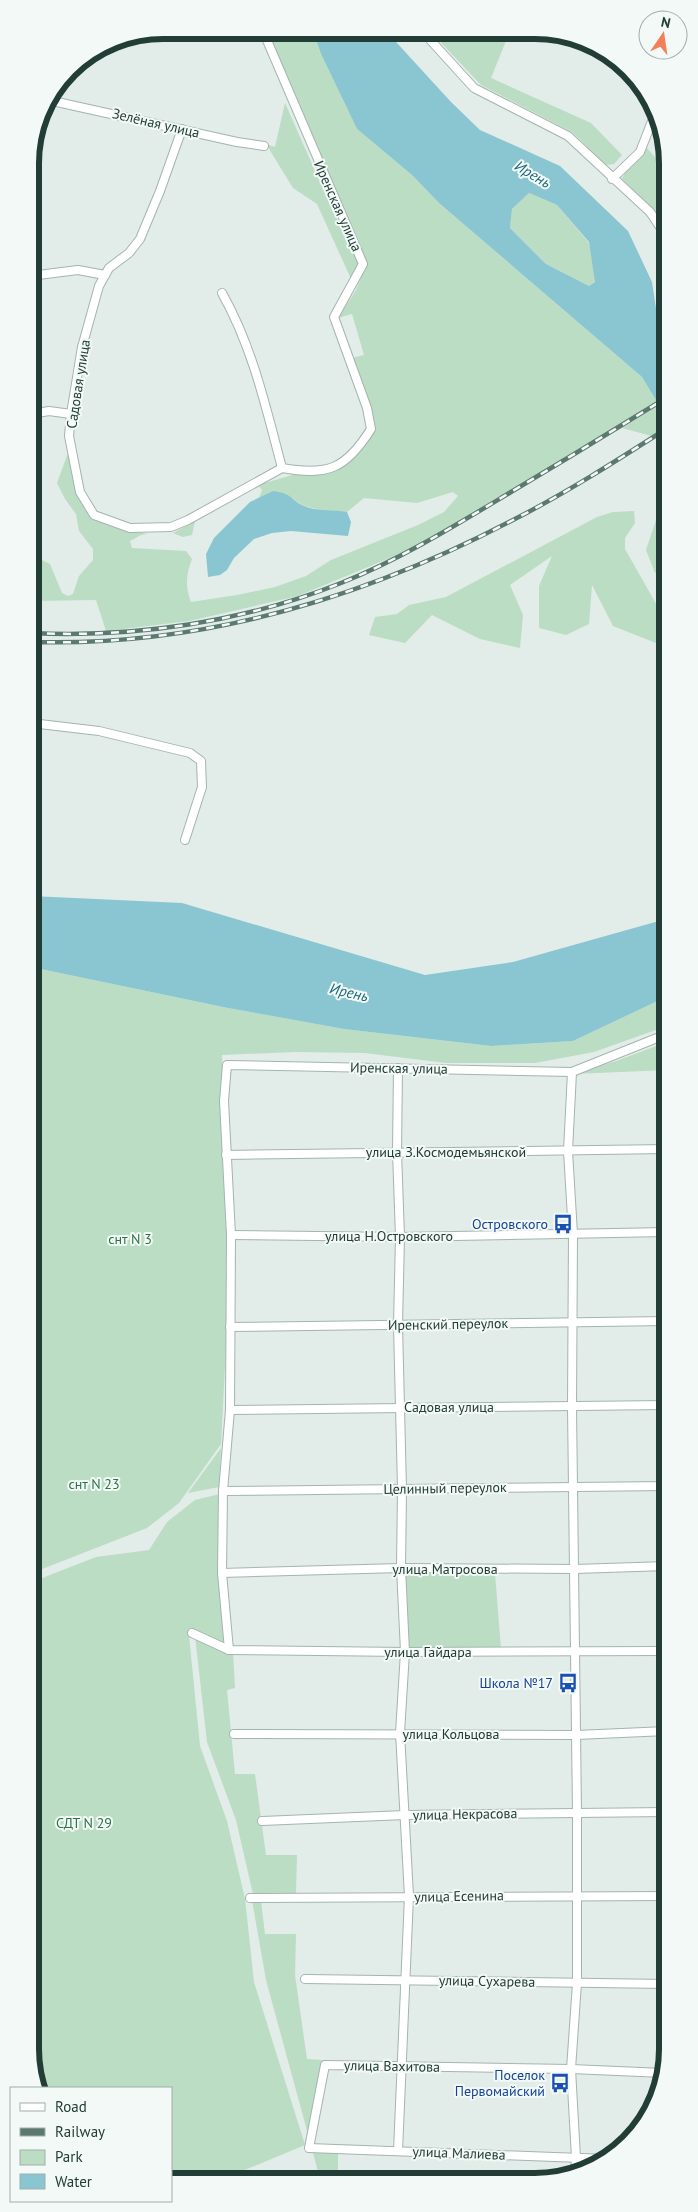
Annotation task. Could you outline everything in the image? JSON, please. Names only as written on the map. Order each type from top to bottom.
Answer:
[{"type":"street","name":"Иренская улица","points":[[266,39],[363,264],[334,317],[367,408],[371,429],[360,447],[339,466],[324,470],[298,471],[282,468]]},
{"type":"street","points":[[429,39],[474,88],[568,136],[612,179],[650,212],[659,226]]},
{"type":"street","name":"Зелёная улица","points":[[55,101],[237,142],[264,146]]},
{"type":"street","points":[[612,179],[640,152],[652,121]]},
{"type":"street","name":"Садовая улица","points":[[182,129],[160,191],[140,239],[129,253],[110,268],[99,286],[82,347],[71,414],[69,436],[80,492],[94,515],[130,528],[171,527],[188,520],[282,468]]},
{"type":"street","points":[[39,275],[78,270],[105,275]]},
{"type":"street","points":[[222,293],[236,318],[248,348],[282,468]]},
{"type":"street","points":[[39,413],[49,411],[71,414]]},
{"type":"street","points":[[39,724],[98,731],[190,752],[201,761],[202,787],[185,840]]},
{"type":"street","points":[[575,2167],[572,2069],[577,1983],[578,1812],[572,1407],[573,1234],[568,1152],[572,1072],[659,1037]]},
{"type":"street","name":"Иренская улица","points":[[226,1155],[224,1101],[227,1065],[572,1072]]},
{"type":"street","points":[[398,1068],[397,1152],[400,1237],[398,1325],[402,1489],[401,1568],[405,1652],[400,1733],[409,1896],[398,2151]]},
{"type":"street","name":"улица З.Космодемьянской","points":[[226,1155],[568,1152],[659,1149]]},
{"type":"street","points":[[226,1155],[231,1235],[230,1410],[223,1491],[222,1573],[229,1650]]},
{"type":"street","name":"улица Н.Островского","points":[[231,1235],[400,1237],[659,1232]]},
{"type":"street","name":"Иренский переулок","points":[[230,1327],[659,1321]]},
{"type":"street","name":"Садовая улица","points":[[230,1410],[659,1405]]},
{"type":"street","name":"Целинный переулок","points":[[223,1491],[659,1486]]},
{"type":"street","name":"улица Матросова","points":[[222,1573],[401,1568],[575,1569],[659,1566]]},
{"type":"street","name":"улица Гайдара","points":[[192,1633],[229,1650],[405,1652],[659,1651]]},
{"type":"street","name":"улица Кольцова","points":[[234,1734],[576,1735],[659,1732]]},
{"type":"street","name":"улица Некрасова","points":[[262,1821],[406,1815],[659,1812]]},
{"type":"street","name":"улица Есенина","points":[[250,1898],[659,1896]]},
{"type":"street","name":"улица Сухарева","points":[[306,1979],[659,1984]]},
{"type":"street","name":"улица Вахитова","points":[[309,2148],[325,2064],[657,2073]]},
{"type":"street","name":"улица Малиева","points":[[309,2148],[594,2159]]},
{"type":"green space","points":[[267,39],[316,39],[321,54],[357,129],[412,175],[439,203],[642,377],[659,405],[659,438],[622,428],[438,538],[298,596],[189,621],[106,631],[96,600],[39,601],[39,558],[50,564],[62,593],[68,596],[73,594],[79,576],[93,560],[93,549],[79,531],[76,514],[65,499],[57,483],[68,453],[78,495],[83,506],[90,514],[107,525],[148,534],[141,535],[130,541],[132,548],[186,551],[192,559],[187,580],[191,602],[275,587],[306,576],[331,560],[418,525],[444,512],[458,496],[453,492],[417,503],[364,498],[347,512],[312,508],[297,502],[283,493],[270,494],[259,498],[262,490],[258,485],[299,473],[324,473],[340,468],[361,450],[374,429],[348,359],[364,355],[352,314],[338,318],[356,290],[366,265],[341,214]]},
{"type":"green space","points":[[438,39],[507,39],[491,78],[591,123],[622,155],[614,164],[606,165],[572,132],[481,85]]},
{"type":"green space","points":[[285,103],[331,207],[361,265],[352,281],[317,204],[293,188],[266,144],[275,147]]},
{"type":"green space","points":[[646,147],[659,162],[659,216],[622,179],[627,170],[644,152]]},
{"type":"green space","points":[[529,193],[557,205],[589,243],[596,281],[589,286],[546,264],[510,228],[512,209]]},
{"type":"green space","points":[[634,511],[635,523],[625,538],[625,549],[659,609],[659,644],[613,626],[592,585],[589,624],[566,635],[539,628],[539,586],[552,556],[510,585],[523,615],[520,648],[480,639],[432,615],[405,643],[369,635],[375,617],[397,614],[409,605],[446,597],[597,517],[613,512]]},
{"type":"green space","points":[[659,511],[659,570],[655,573],[646,550]]},
{"type":"green space","points":[[195,521],[192,535],[183,537],[173,533]]},
{"type":"green space","name":"снт N 3","points":[[39,969],[228,1008],[344,1029],[491,1046],[573,1041],[659,1000],[659,1029],[594,1052],[535,1063],[446,1063],[365,1053],[295,1052],[222,1055],[228,1236],[227,1328],[221,1444],[179,1503],[147,1528],[39,1570]]},
{"type":"green space","points":[[659,1045],[659,1070],[574,1074]]},
{"type":"green space","points":[[221,1448],[219,1487],[188,1493]]},
{"type":"green space","name":"СДТ N 29","points":[[220,1494],[219,1574],[224,1644],[190,1629],[189,1636],[200,1746],[227,1821],[245,1899],[254,1982],[305,2145],[237,2173],[172,2173],[172,2087],[44,2087],[39,2057],[39,1579],[96,1557],[149,1550],[167,1522],[195,1500]]},
{"type":"green space","points":[[404,1571],[495,1573],[501,1649],[408,1650]]},
{"type":"green space","points":[[195,1636],[233,1653],[235,1688],[227,1690],[235,1774],[255,1774],[266,1855],[297,1855],[296,1893],[253,1894],[236,1820],[207,1742]]},
{"type":"green space","points":[[252,1900],[261,1901],[265,1934],[296,1934],[295,1975],[307,2059],[323,2060],[309,2138],[266,1980]]},
{"type":"green space","points":[[312,2149],[338,2152],[338,2173],[318,2173]]},
{"type":"water","name":"Ирень","points":[[316,39],[393,39],[451,102],[480,130],[560,166],[628,231],[652,282],[659,317],[659,405],[642,377],[439,203],[412,175],[357,129],[321,54]],"holes":[[[529,193],[557,205],[589,242],[595,282],[589,286],[546,264],[510,228],[512,209]]]},
{"type":"water","points":[[273,491],[288,495],[307,507],[318,510],[347,512],[351,522],[348,536],[291,531],[272,533],[254,539],[234,558],[227,570],[220,575],[208,577],[206,554],[214,538],[250,502]]},
{"type":"water","name":"Ирень","points":[[39,896],[182,903],[425,975],[513,962],[659,921],[659,1000],[573,1041],[491,1046],[344,1029],[228,1008],[39,969]]},
{"type":"railway","points":[[39,633],[110,633],[149,630],[228,617],[304,597],[363,574],[449,529],[659,402]]},
{"type":"railway","points":[[39,642],[94,641],[157,636],[218,626],[279,612],[340,594],[399,573],[456,548],[533,510],[659,434]]},
{"type":"place","name":"Островского","points":[[563,1224]]},
{"type":"place","name":"Школа №17","points":[[568,1683]]},
{"type":"place","name":"Поселок Первомайский","points":[[560,2083]]},
{"type":"park label","name":"снт N 23","points":[[94,1484]]}]
